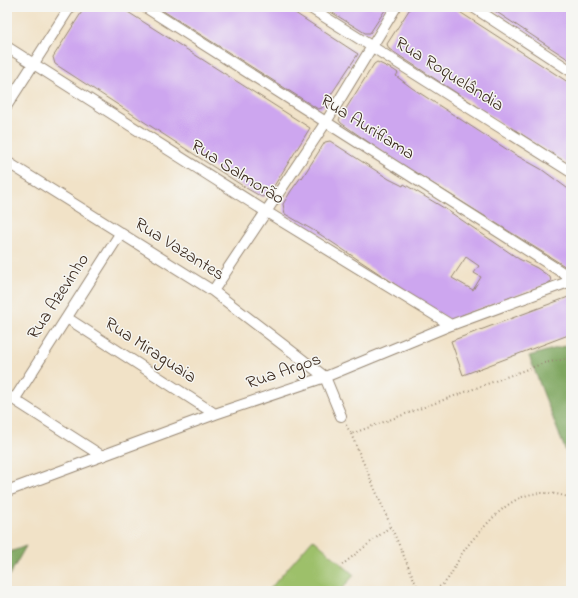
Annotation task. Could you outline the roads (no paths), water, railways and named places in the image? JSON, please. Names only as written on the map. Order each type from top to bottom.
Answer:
[{"type":"street","points":[[7,105],[70,7]]},
{"type":"street","name":"Rua Auriflama","points":[[145,7],[571,278]]},
{"type":"street","name":"Rua Roquelândia","points":[[309,7],[571,172]]},
{"type":"street","points":[[213,291],[265,211],[326,122],[396,7]]},
{"type":"street","points":[[473,7],[571,71]]},
{"type":"street","name":"Rua Salmorão","points":[[7,47],[32,65],[265,211],[452,325]]},
{"type":"street","name":"Rua Vazantes","points":[[7,162],[213,291],[325,377]]},
{"type":"street","name":"Rua Azevinho","points":[[10,398],[67,318],[120,234]]},
{"type":"street","name":"Rua Argos","points":[[7,491],[215,414],[325,377],[452,325],[571,281]]},
{"type":"street","name":"Rua Miraguaia","points":[[67,318],[215,414]]},
{"type":"street","points":[[325,377],[341,416]]},
{"type":"street","points":[[10,398],[102,456]]}]
